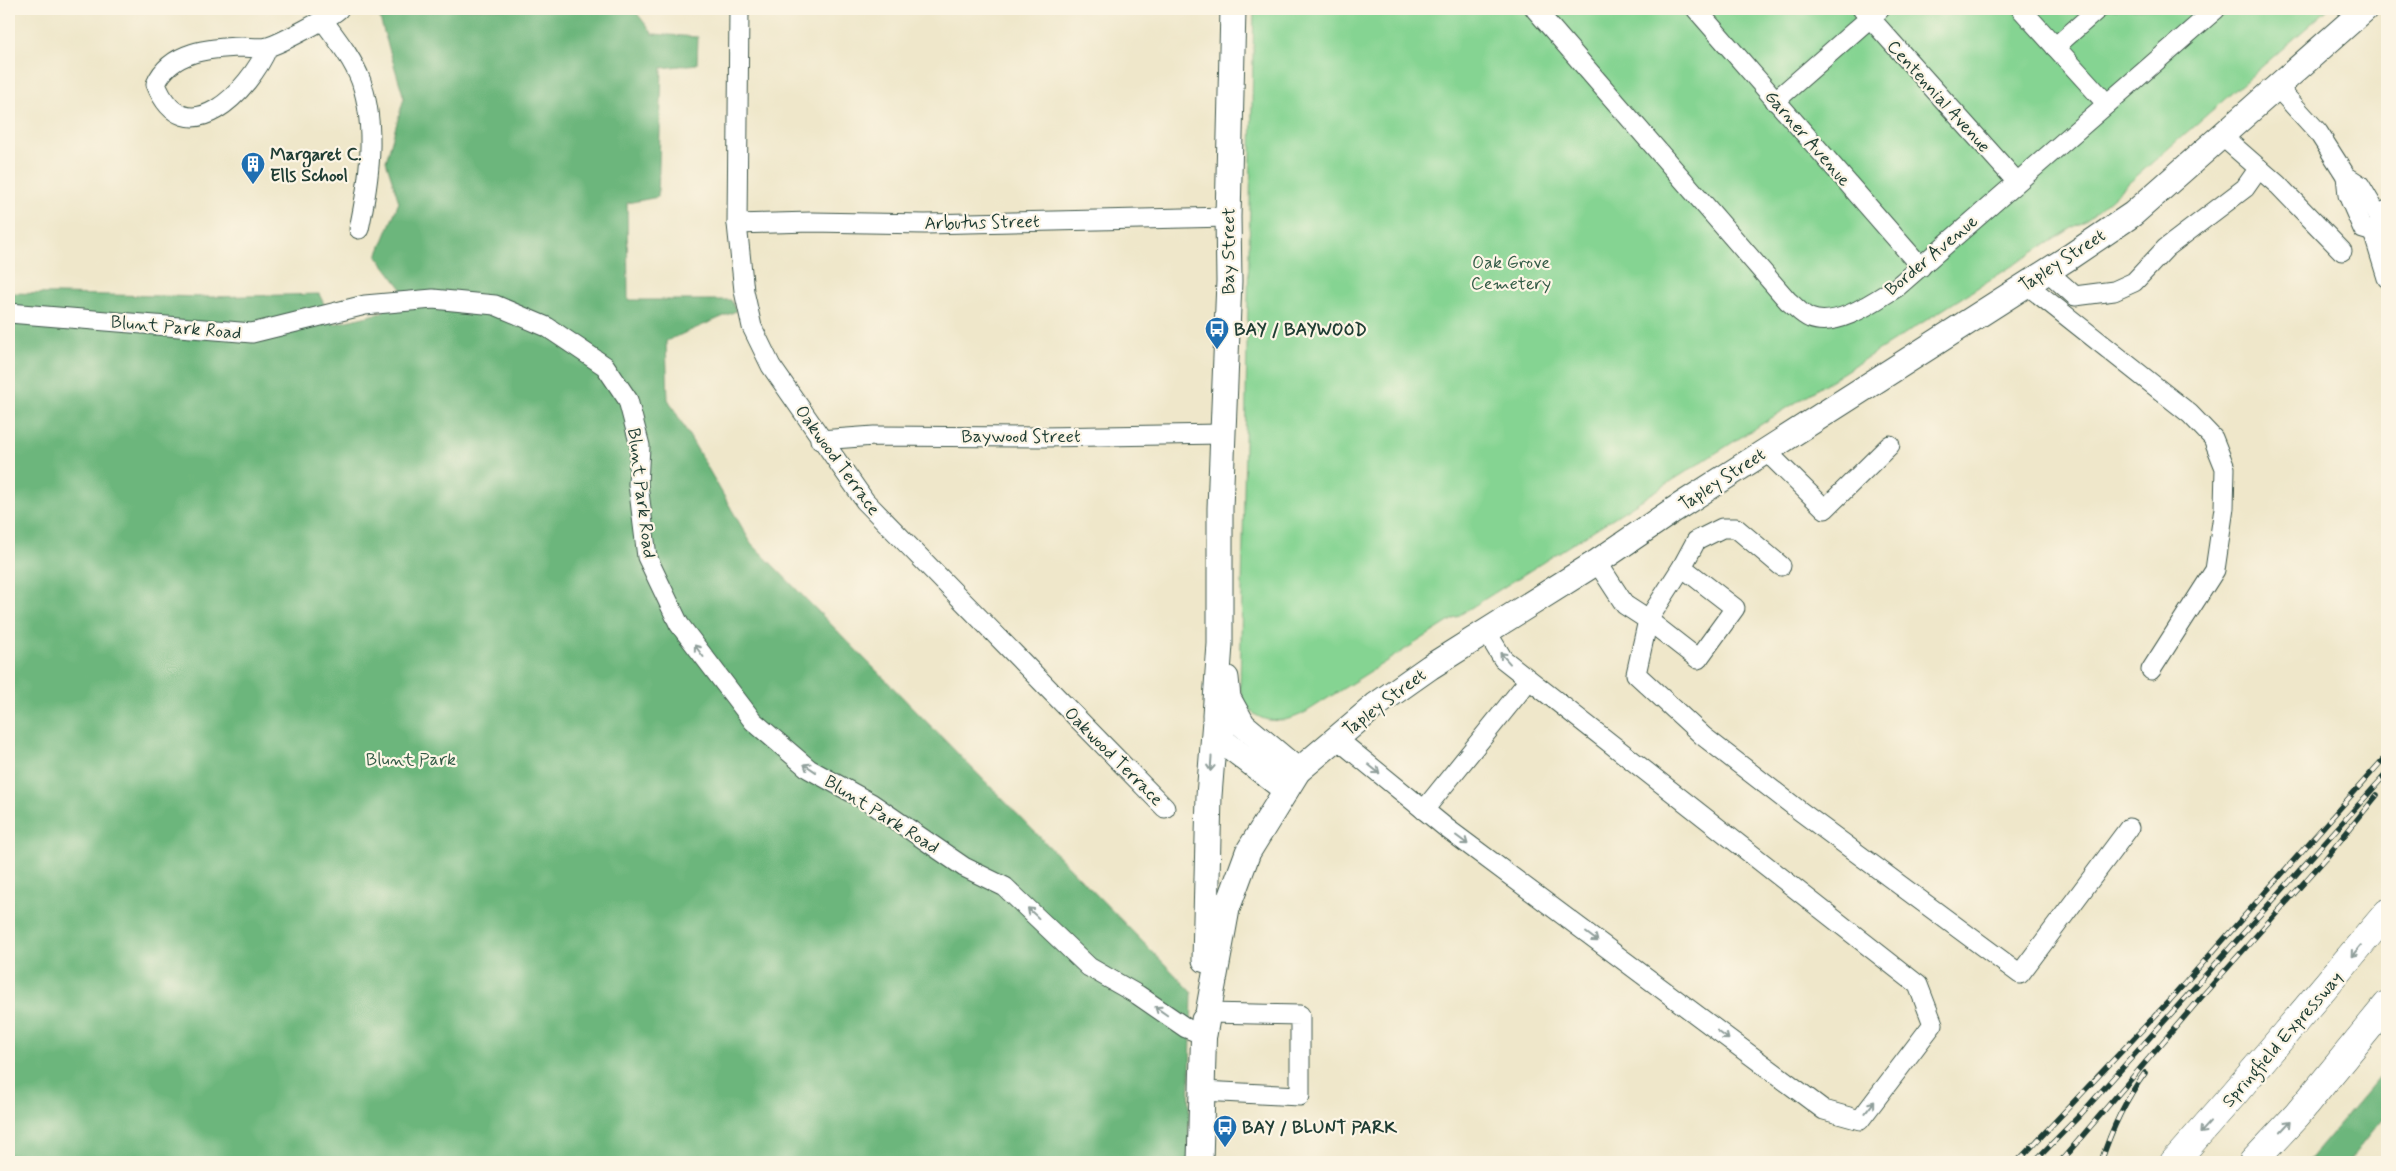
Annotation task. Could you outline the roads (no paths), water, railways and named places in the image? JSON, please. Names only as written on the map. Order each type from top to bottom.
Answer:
[{"type":"highway","name":"Springfield Expressway","points":[[2174,1162],[2253,1072],[2387,913]]},
{"type":"highway","points":[[2253,1162],[2296,1115],[2387,1005]]},
{"type":"highway","points":[[2364,1033],[2387,1013]]},
{"type":"main road","name":"Bay Street","points":[[1233,9],[1228,217],[1229,281],[1222,434],[1220,644],[1215,715],[1224,742],[1292,780]]},
{"type":"main road","name":"Tapley Street","points":[[1206,1024],[1227,909],[1248,852],[1292,780],[1336,738],[1376,705],[1486,631],[1597,562],[2133,214],[2365,9]]},
{"type":"main road","name":"Bay Street","points":[[1220,644],[1226,671],[1228,698],[1234,712],[1292,780]]},
{"type":"main road","points":[[1200,1162],[1206,1024],[1209,796],[1215,715]]},
{"type":"street","points":[[268,47],[260,66],[240,90],[219,108],[202,115],[186,117],[174,110],[166,104],[156,84],[160,73],[174,61],[195,53],[222,48],[268,47],[339,9]]},
{"type":"street","name":"Oakwood Terrace","points":[[739,9],[737,224],[744,292],[752,327],[772,366],[820,440],[865,501],[1165,808]]},
{"type":"street","name":"Border Avenue","points":[[1535,9],[1788,301],[1810,318],[1824,321],[1862,309],[1898,287],[2216,9]]},
{"type":"street","name":"Garner Avenue","points":[[1696,9],[1921,267]]},
{"type":"street","points":[[2021,9],[2107,104]]},
{"type":"street","points":[[2055,46],[2098,9]]},
{"type":"street","points":[[1775,101],[1870,12]]},
{"type":"street","name":"Centennial Avenue","points":[[1870,12],[2016,182]]},
{"type":"street","points":[[322,19],[340,44],[361,81],[368,122],[370,163],[358,230]]},
{"type":"street","points":[[2277,87],[2318,132],[2346,176],[2360,185],[2380,220],[2387,278]]},
{"type":"street","points":[[2222,136],[2278,185],[2342,251]]},
{"type":"street","points":[[2036,277],[2075,296],[2114,291],[2134,282],[2166,248],[2245,188],[2259,168]]},
{"type":"street","name":"Arbutus Street","points":[[737,224],[811,222],[925,224],[1228,217]]},
{"type":"street","points":[[2036,277],[2190,414],[2213,438],[2225,468],[2224,508],[2215,570],[2151,670]]},
{"type":"street","name":"Blunt Park Road","points":[[9,313],[252,333],[364,305],[433,299],[495,306],[547,327],[605,366],[628,400],[640,446],[638,484],[647,556],[679,624],[753,721],[808,769],[871,803],[964,867],[1005,887],[1089,967],[1138,995],[1186,1028],[1206,1024]]},
{"type":"street","name":"Baywood Street","points":[[820,440],[874,436],[1043,437],[1222,434]]},
{"type":"street","points":[[1766,451],[1825,509],[1890,445]]},
{"type":"street","points":[[1781,566],[1736,528],[1729,526],[1696,542],[1648,620],[1636,674],[1703,736],[1800,811],[2020,974],[2130,828]]},
{"type":"street","points":[[1597,562],[1625,605],[1648,620],[1698,659],[1735,608],[1682,567]]},
{"type":"street","points":[[1336,738],[1424,810],[1824,1110],[1860,1120],[1933,1024],[1918,985],[1504,659],[1486,631]]},
{"type":"street","points":[[1424,810],[1530,680]]},
{"type":"street","points":[[1202,1091],[1300,1096],[1300,1015],[1206,1024]]},
{"type":"railway","points":[[2017,1162],[2170,1000],[2387,755]]},
{"type":"railway","points":[[2034,1162],[2081,1114],[2387,773]]},
{"type":"railway","points":[[2060,1162],[2204,994],[2326,858],[2377,795]]},
{"type":"railway","points":[[2101,1162],[2119,1116],[2145,1073]]},
{"type":"place","name":"Margaret C. Ells School","points":[[253,185]]},
{"type":"place","name":"BAY / BAYWOOD","points":[[1217,350]]},
{"type":"place","name":"BAY / BLUNT PARK","points":[[1225,1148]]},
{"type":"park label","name":"Oak Grove Cemetery","points":[[1511,272]]},
{"type":"park label","name":"Blunt Park","points":[[411,759]]}]
